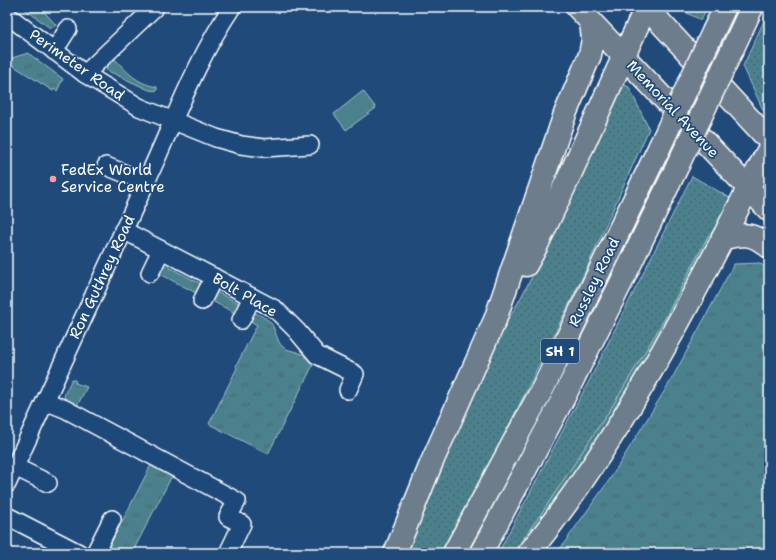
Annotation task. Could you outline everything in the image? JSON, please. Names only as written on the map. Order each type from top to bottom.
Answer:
[{"type":"main road","points":[[495,320],[536,247],[646,7],[769,140]]},
{"type":"main road","name":"Russley Road","points":[[454,553],[544,386],[660,146],[725,7]]},
{"type":"main road","name":"Russley Road","points":[[481,553],[563,399],[622,283],[752,7]]},
{"type":"main road","points":[[395,553],[431,464],[495,320],[565,114],[590,55],[592,39],[584,15]]},
{"type":"main road","name":"Memorial Avenue","points":[[584,15],[769,210]]},
{"type":"main road","points":[[530,553],[550,527],[602,451],[634,401],[723,238],[747,188],[769,149]]},
{"type":"main road","points":[[723,238],[738,235],[749,235],[757,237],[769,247]]},
{"type":"street","points":[[85,74],[156,7]]},
{"type":"street","name":"Ron Guthrey Road","points":[[7,484],[13,463],[45,401],[146,182],[172,120],[212,40],[232,7]]},
{"type":"street","name":"Perimeter Road","points":[[7,15],[85,74],[139,107],[216,138],[241,145],[264,148],[310,145]]},
{"type":"street","points":[[54,50],[68,29]]},
{"type":"street","points":[[106,166],[146,182]]},
{"type":"street","name":"Bolt Place","points":[[123,230],[275,309],[297,331],[317,355],[355,374],[348,390]]},
{"type":"street","points":[[150,273],[162,250]]},
{"type":"street","points":[[202,301],[214,277]]},
{"type":"street","points":[[241,320],[252,297]]},
{"type":"street","points":[[45,401],[65,409],[238,501],[228,517],[242,524],[228,553]]},
{"type":"street","points":[[13,463],[48,483]]},
{"type":"street","points":[[7,516],[54,548],[79,553]]},
{"type":"street","points":[[95,553],[112,520]]},
{"type":"green space","points":[[22,7],[40,7],[56,25],[50,28]]},
{"type":"green space","points":[[675,7],[707,7],[701,20]]},
{"type":"green space","points":[[769,10],[768,114],[763,110],[743,66]]},
{"type":"green space","points":[[28,53],[63,79],[57,91],[54,89],[53,91],[9,63],[12,58]]},
{"type":"green space","points":[[114,58],[133,77],[144,83],[157,87],[157,91],[149,90],[106,70],[109,63]]},
{"type":"green space","points":[[625,85],[629,87],[649,129],[584,274],[491,462],[467,503],[441,553],[405,553],[500,333],[537,267],[622,86]]},
{"type":"green space","points":[[363,91],[376,108],[346,130],[334,114]]},
{"type":"green space","points":[[692,176],[730,198],[715,230],[708,236],[664,320],[613,405],[545,508],[513,553],[498,553],[590,379]]},
{"type":"green space","points":[[715,230],[710,244],[632,383],[568,485],[520,553],[513,553],[545,508],[613,405],[664,320],[708,236]]},
{"type":"green space","points":[[161,263],[203,285],[198,294],[158,273]]},
{"type":"green space","points":[[760,263],[769,271],[769,553],[557,553],[610,479],[670,382],[734,264]]},
{"type":"green space","points":[[215,291],[242,305],[237,314],[210,300]]},
{"type":"green space","points":[[253,312],[271,323],[282,346],[303,355],[313,365],[268,454],[209,424],[257,325],[249,320]]},
{"type":"green space","points":[[72,379],[76,381],[75,383],[87,387],[75,410],[67,402],[64,396]]},
{"type":"green space","points":[[154,459],[173,474],[132,553],[106,553]]},
{"type":"place","name":"FedEx World Service Centre","points":[[53,179]]}]
